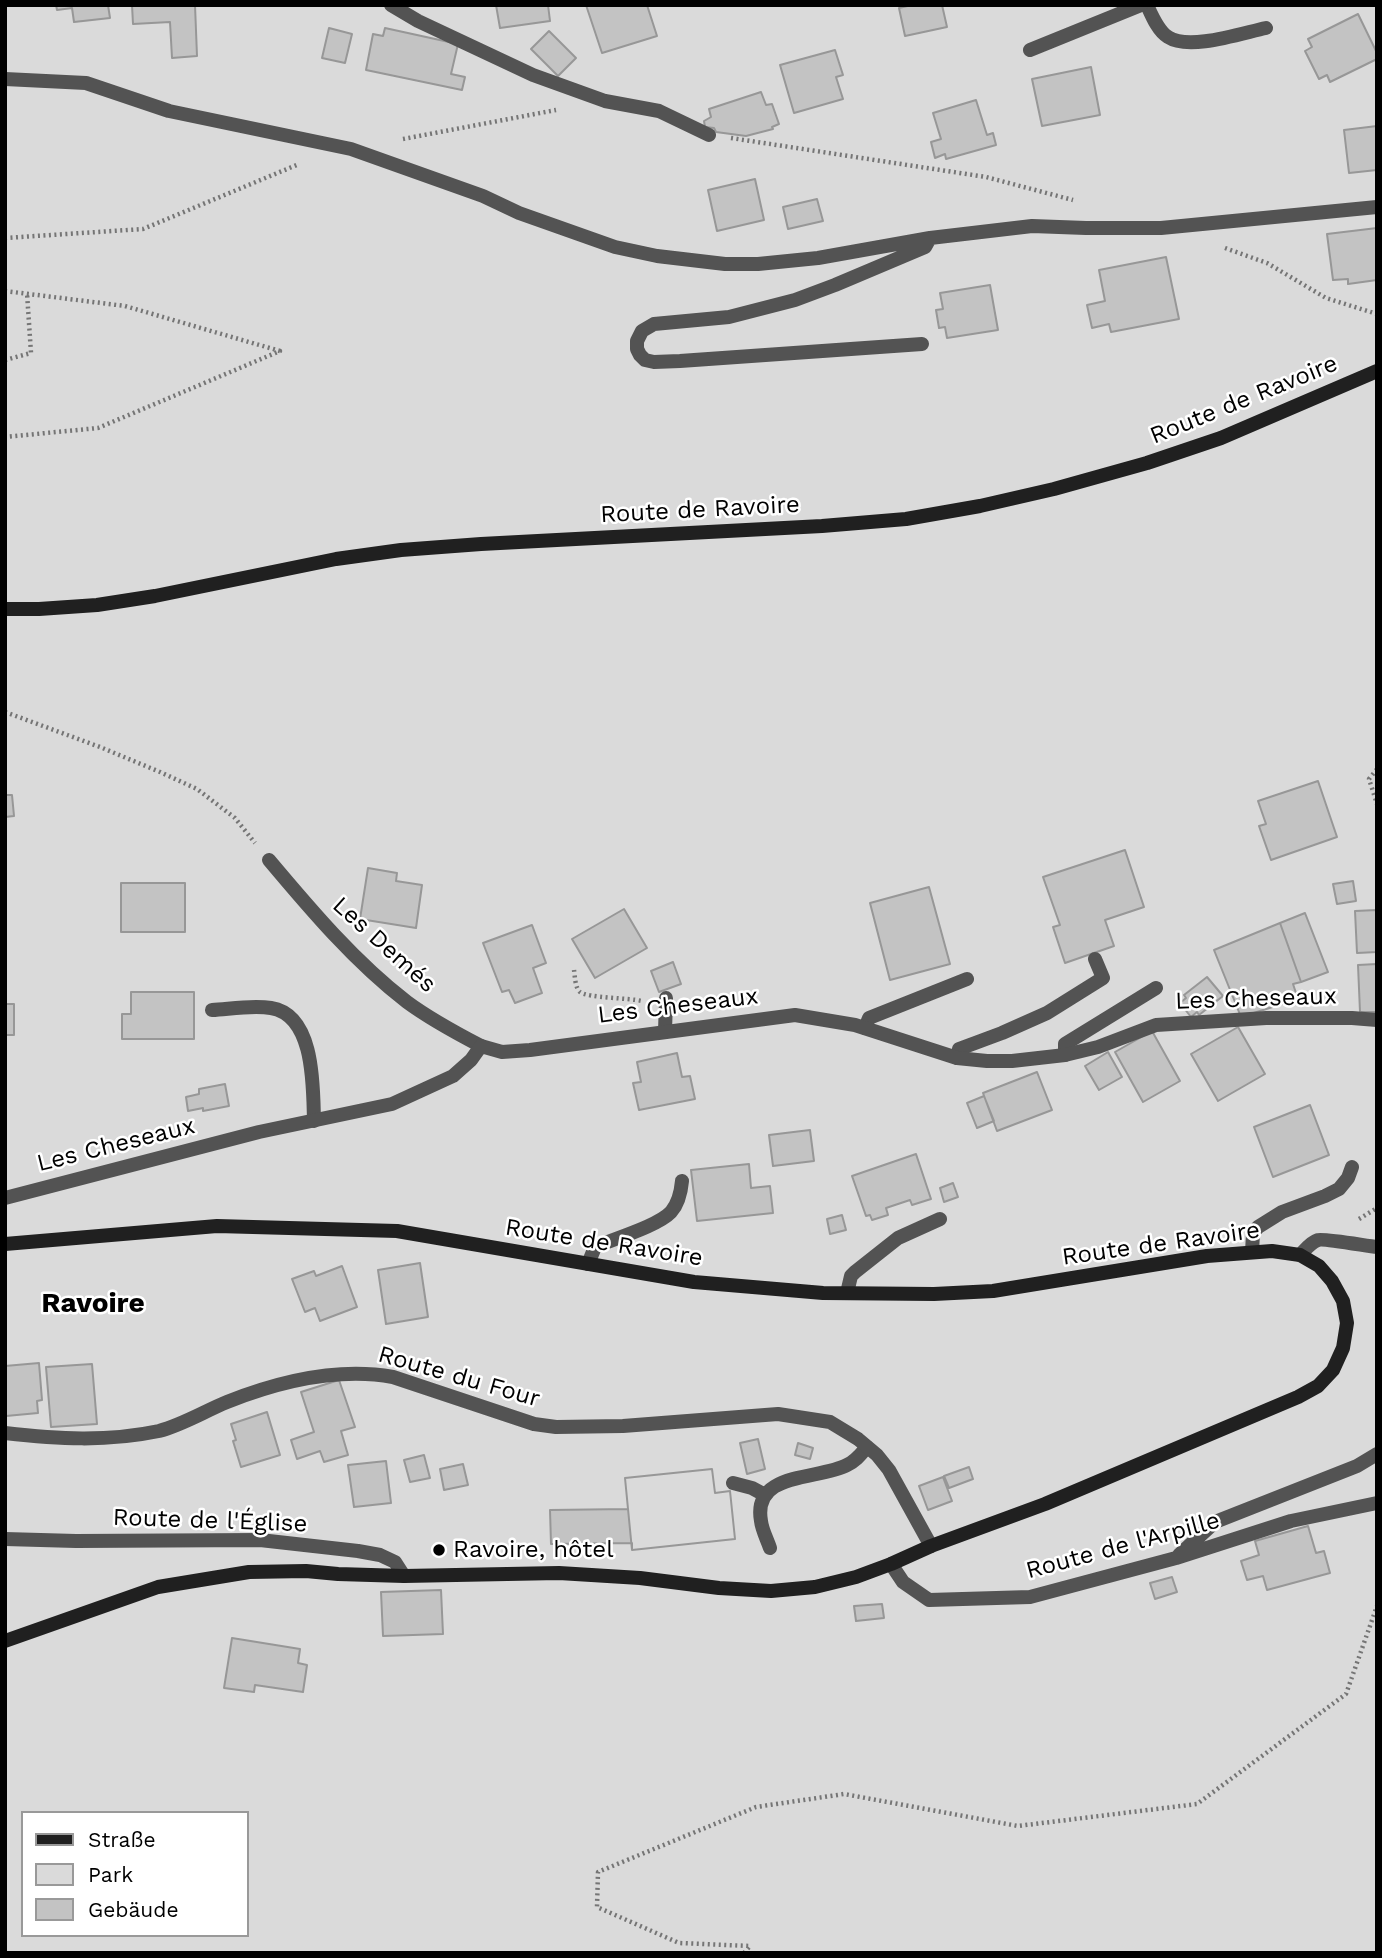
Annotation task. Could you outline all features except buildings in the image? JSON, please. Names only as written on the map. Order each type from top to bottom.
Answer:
[{"type":"street","points":[[391,5],[418,21],[533,75],[605,101],[659,111],[709,135]]},
{"type":"street","points":[[1030,50],[1141,5]]},
{"type":"street","points":[[1147,5],[1166,37],[1180,42],[1203,41],[1266,28]]},
{"type":"street","points":[[5,79],[86,83],[169,111],[351,149],[615,247],[657,256],[725,264],[758,264],[818,258],[930,237],[1032,226],[1161,228],[1377,207]]},
{"type":"street","points":[[922,344],[654,362],[645,360],[637,349],[637,341],[642,331],[654,324],[729,317],[795,300],[925,247],[930,237]]},
{"type":"street","name":"Route de Ravoire","points":[[5,609],[97,605],[155,596],[336,559],[401,550],[906,519],[980,506],[1134,467],[1222,438],[1377,371]]},
{"type":"street","name":"Les Demés","points":[[270,860],[352,953],[407,1002],[481,1046]]},
{"type":"street","points":[[957,1058],[959,1049],[1047,1013],[1103,978],[1096,959]]},
{"type":"street","points":[[865,1028],[869,1018],[967,979]]},
{"type":"street","points":[[1065,1055],[1065,1044],[1156,988]]},
{"type":"street","points":[[665,1032],[666,998]]},
{"type":"street","points":[[212,1010],[274,1008],[286,1014],[303,1034],[313,1084],[314,1121]]},
{"type":"street","name":"Les Cheseaux","points":[[5,1198],[259,1132],[392,1104],[453,1076],[471,1060],[481,1046],[502,1052],[795,1015],[865,1028],[957,1058],[1012,1061],[1065,1055],[1156,1025],[1266,1018],[1377,1020]]},
{"type":"street","points":[[1252,1252],[1253,1233],[1258,1227],[1282,1212],[1339,1189],[1348,1178],[1352,1167]]},
{"type":"street","points":[[589,1264],[594,1247],[657,1222],[673,1210],[682,1181]]},
{"type":"street","points":[[847,1293],[851,1276],[855,1272],[898,1238],[940,1219]]},
{"type":"street","name":"Route de Ravoire","points":[[5,1244],[217,1226],[397,1231],[694,1282],[847,1293],[934,1294],[993,1291],[1207,1256],[1272,1251],[1300,1255]]},
{"type":"street","points":[[5,1641],[159,1587],[259,1572],[306,1571],[404,1576],[559,1573],[771,1591],[814,1587],[856,1577],[1045,1504],[1298,1397],[1318,1386],[1333,1370],[1343,1348],[1347,1323],[1343,1301],[1332,1281],[1320,1266],[1300,1255],[1314,1241],[1322,1239],[1377,1247]]},
{"type":"street","name":"Route du Four","points":[[5,1433],[73,1440],[125,1437],[162,1430],[265,1388],[338,1373],[393,1377],[534,1423],[556,1427],[623,1426],[778,1414],[811,1418],[830,1423],[851,1434],[877,1454],[889,1470],[931,1546]]},
{"type":"street","points":[[770,1548],[760,1521],[765,1495],[772,1487],[784,1481],[848,1465],[867,1447]]},
{"type":"street","points":[[1176,1558],[1215,1522],[1357,1466],[1377,1454]]},
{"type":"street","points":[[733,1483],[765,1495]]},
{"type":"street","name":"Route de l'Arpille","points":[[891,1564],[903,1582],[929,1600],[1030,1597],[1176,1558],[1291,1521],[1377,1503]]},
{"type":"street","name":"Route de l'Église","points":[[5,1539],[260,1540],[380,1555],[396,1562],[404,1576]]},
{"type":"path","points":[[351,149],[605,101]]},
{"type":"path","points":[[5,238],[143,229],[306,161]]},
{"type":"path","points":[[5,291],[125,306],[280,351],[98,428],[5,437]]},
{"type":"path","points":[[5,360],[31,353],[27,293]]},
{"type":"path","points":[[5,712],[100,747],[197,789],[235,818],[270,860]]},
{"type":"path","points":[[1377,769],[1369,779],[1377,804]]},
{"type":"path","points":[[574,970],[577,989],[580,992],[645,1002],[648,1007],[649,1033]]},
{"type":"path","points":[[744,1953],[750,1946],[679,1943],[597,1907],[598,1872],[756,1807],[844,1794],[1018,1826],[1197,1804],[1346,1693],[1377,1606]]},
{"type":"green space","points":[[5,5],[1377,5],[1377,1953],[5,1953]]},
{"type":"place","name":"Ravoire, hôtel","points":[[439,1550]]},
{"type":"district","name":"Ravoire","points":[[93,1304]]}]
